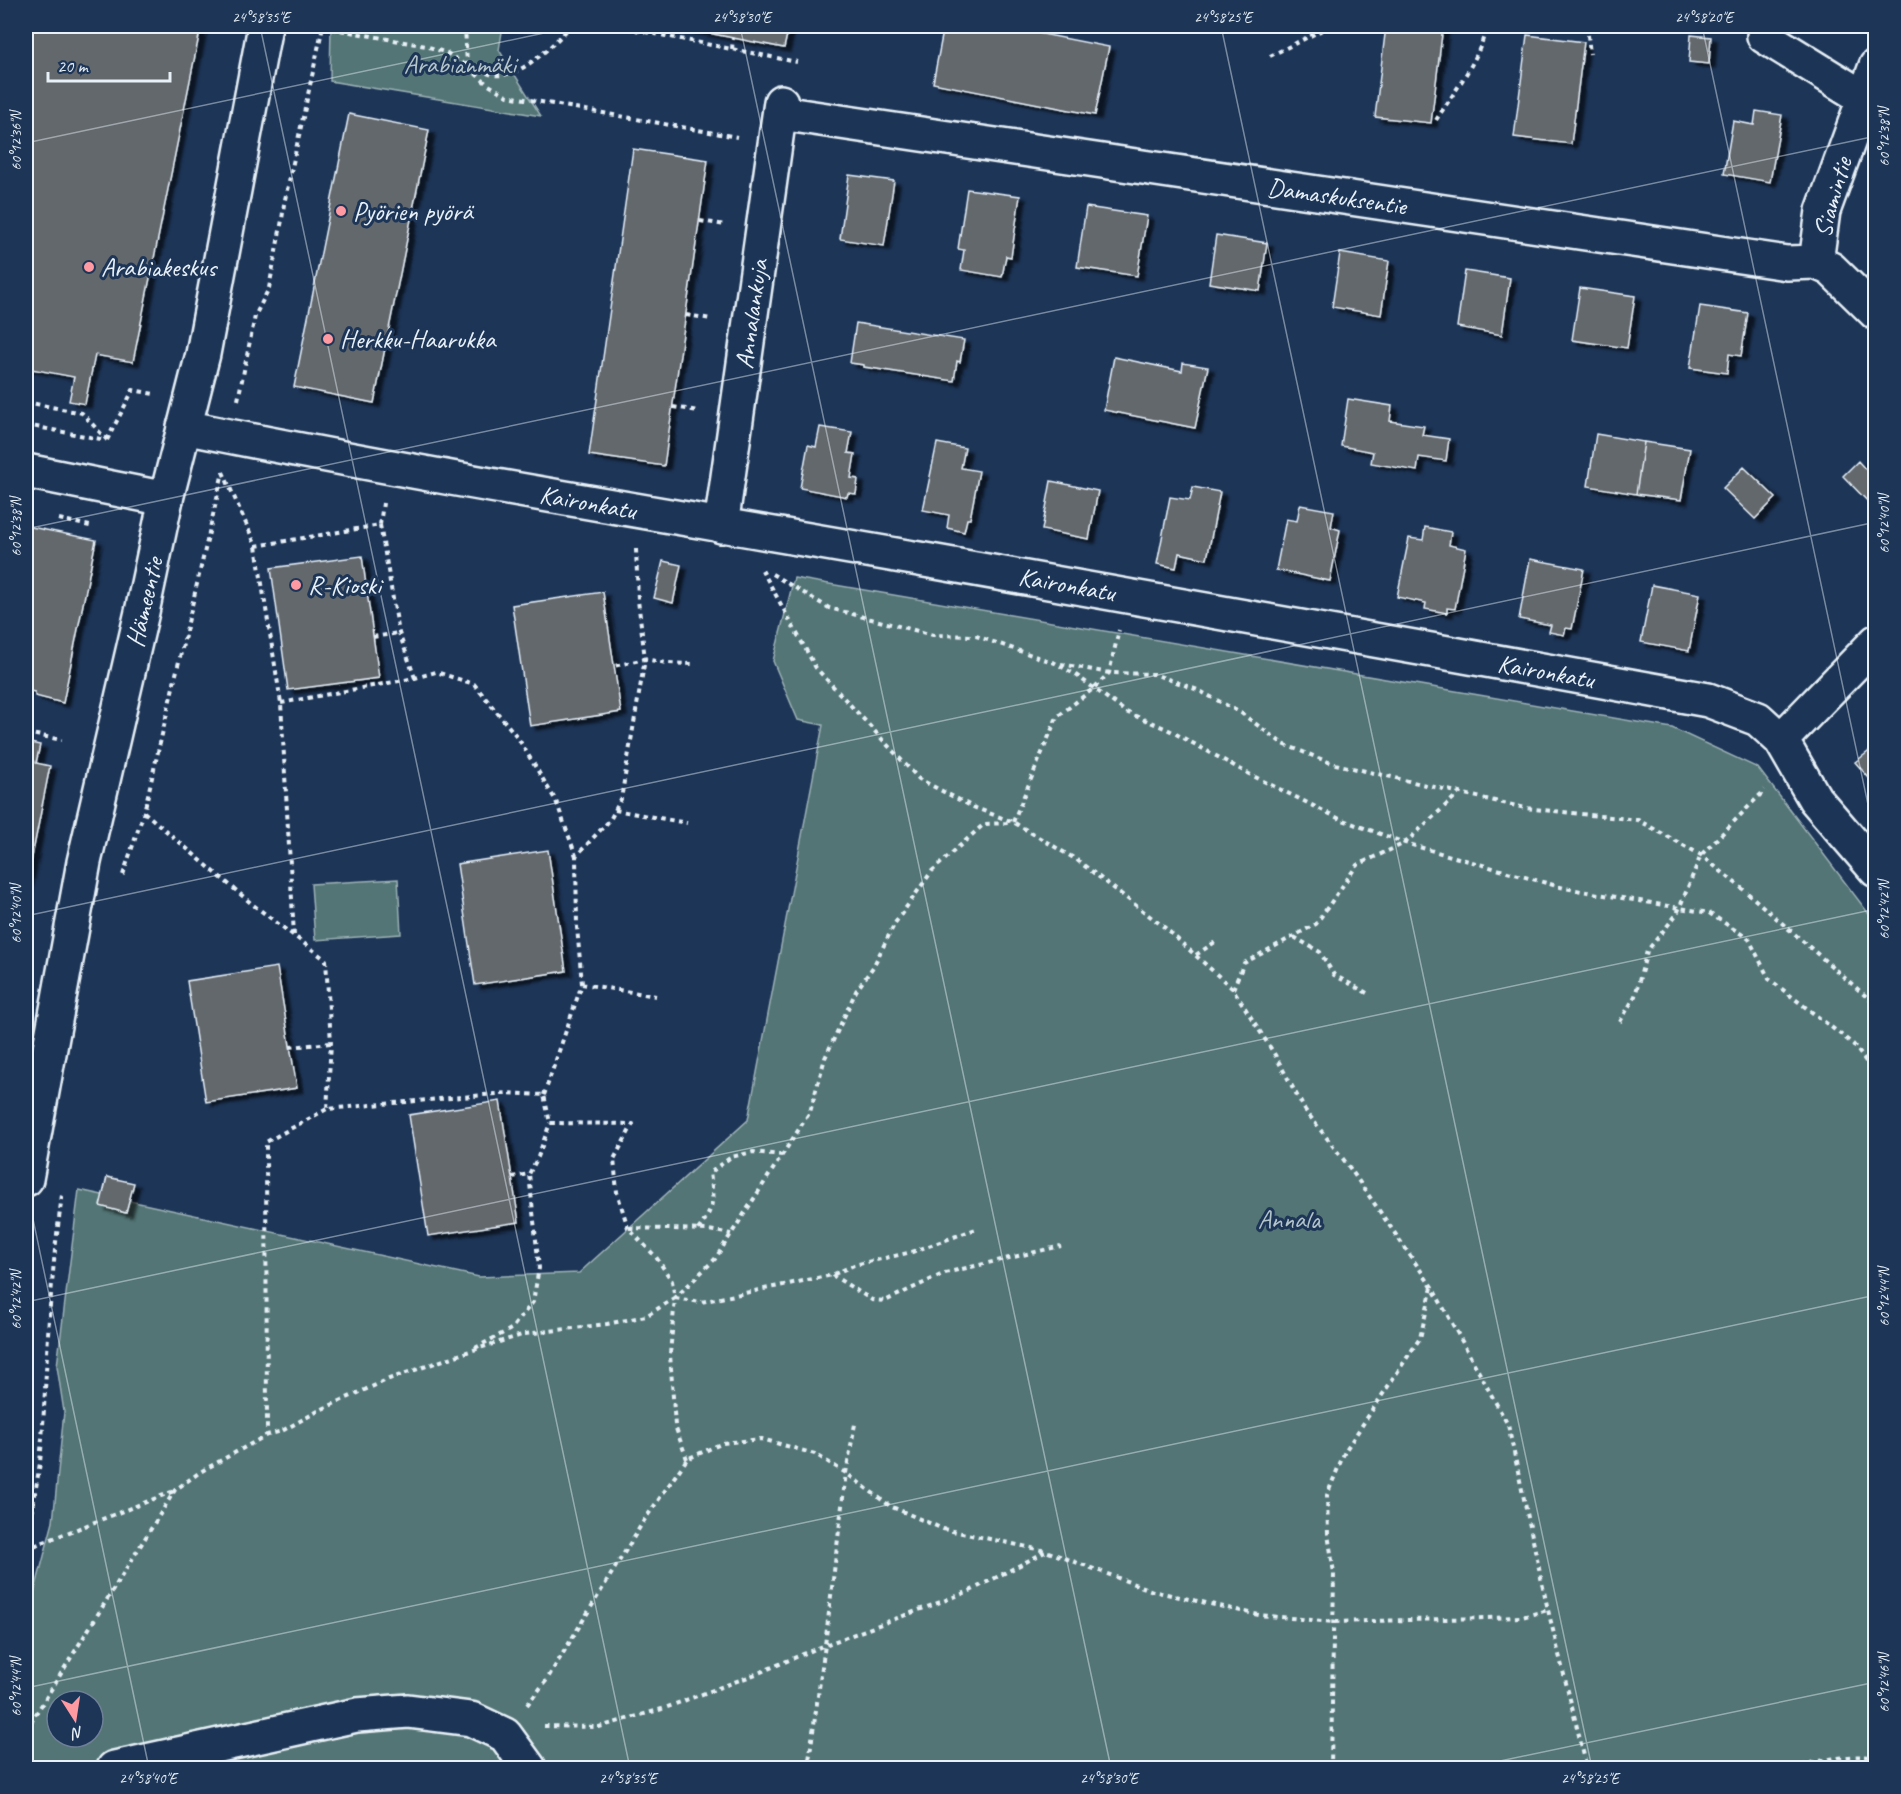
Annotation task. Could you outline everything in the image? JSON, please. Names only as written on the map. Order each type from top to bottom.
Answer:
[{"type":"street","name":"Hämeentie","points":[[26,1179],[84,862],[166,499],[203,354],[265,26]]},
{"type":"street","points":[[1764,36],[1864,98]]},
{"type":"street","name":"Siamintie","points":[[1816,261],[1823,211],[1875,66]]},
{"type":"street","name":"Damaskuksentie","points":[[780,108],[1787,263],[1816,261]]},
{"type":"street","name":"Annalankuja","points":[[721,526],[780,108]]},
{"type":"street","points":[[1816,261],[1831,269],[1875,313]]},
{"type":"street","name":"Kaironkatu","points":[[184,428],[389,467],[1126,594],[1708,700],[1758,719],[1782,740],[1815,799],[1875,870]]},
{"type":"street","points":[[26,471],[166,499]]},
{"type":"street","points":[[1782,740],[1875,642]]},
{"type":"street","points":[[114,1768],[357,1715],[408,1711],[471,1719],[505,1734],[529,1768]]},
{"type":"path","points":[[122,882],[144,812],[231,437],[255,316],[268,288],[323,26],[426,46],[447,53],[467,66],[487,84],[508,96],[744,138]]},
{"type":"path","points":[[465,26],[467,66]]},
{"type":"path","points":[[467,66],[494,75],[512,73],[538,58],[571,26]]},
{"type":"path","points":[[615,26],[630,27],[797,62]]},
{"type":"path","points":[[1270,56],[1330,26]]},
{"type":"path","points":[[1436,120],[1467,73],[1485,34],[1486,26]]},
{"type":"path","points":[[1587,26],[1590,54]]},
{"type":"path","points":[[732,50],[733,38]]},
{"type":"path","points":[[700,221],[732,226]]},
{"type":"path","points":[[686,315],[717,320]]},
{"type":"path","points":[[107,440],[133,390]]},
{"type":"path","points":[[26,402],[82,413],[107,440]]},
{"type":"path","points":[[673,407],[703,412]]},
{"type":"path","points":[[26,425],[107,440]]},
{"type":"path","points":[[389,467],[380,525],[399,633],[415,678]]},
{"type":"path","points":[[223,472],[256,546],[281,703],[294,936]]},
{"type":"path","points":[[256,546],[380,525]]},
{"type":"path","points":[[576,856],[610,820],[621,799],[645,659],[638,600],[636,542]]},
{"type":"path","points":[[1587,1768],[1548,1610],[1508,1425],[1432,1287],[1347,1164],[1305,1110],[1275,1055],[1233,989],[1164,927],[1077,860],[1013,822],[973,807],[919,779],[816,668],[761,568],[829,608],[933,635],[976,636],[1054,663],[1109,673],[1154,674],[1198,690],[1241,713],[1283,744],[1331,763],[1525,808],[1638,820],[1701,855],[1875,1005]]},
{"type":"path","points":[[373,637],[399,633]]},
{"type":"path","points":[[614,666],[645,659],[692,664]]},
{"type":"path","points":[[1054,663],[1076,675],[1126,711],[1167,729],[1259,779],[1340,819],[1405,843],[1564,888],[1709,913],[1749,939],[1769,979],[1853,1044],[1875,1075]]},
{"type":"path","points":[[281,703],[436,672],[474,684],[518,738],[556,801],[576,856],[577,927],[582,984],[544,1095],[550,1123],[538,1157],[529,1174],[539,1268],[533,1302],[511,1329],[467,1352]]},
{"type":"path","points":[[1013,822],[1057,717],[1109,673]]},
{"type":"path","points":[[26,733],[62,740]]},
{"type":"path","points":[[1620,1022],[1635,996],[1647,951],[1677,914],[1701,855],[1776,778],[1782,740]]},
{"type":"path","points":[[1233,989],[1244,963],[1316,924],[1358,865],[1405,843],[1458,793]]},
{"type":"path","points":[[615,810],[687,823]]},
{"type":"path","points":[[144,812],[244,897],[326,960],[331,1042],[327,1109]]},
{"type":"path","points":[[64,1184],[50,1306],[44,1426],[26,1549],[175,1490],[201,1472],[267,1435],[282,1431],[318,1411],[389,1379],[525,1335],[607,1324],[646,1316],[675,1298],[715,1259],[810,1112],[825,1058],[856,991],[873,967],[895,923],[932,871],[984,824],[1013,822]]},
{"type":"path","points":[[1293,937],[1320,952],[1334,975],[1367,993]]},
{"type":"path","points":[[1196,955],[1218,940]]},
{"type":"path","points":[[582,984],[656,996]]},
{"type":"path","points":[[290,1047],[331,1042]]},
{"type":"path","points":[[267,1435],[266,1142],[327,1109],[507,1093],[544,1095]]},
{"type":"path","points":[[550,1123],[633,1124],[614,1159],[617,1192],[628,1228],[656,1257],[672,1281],[675,1298],[670,1354],[675,1426],[687,1459]]},
{"type":"path","points":[[698,1230],[714,1200],[710,1173],[731,1157],[753,1152],[782,1155]]},
{"type":"path","points":[[512,1177],[529,1174]]},
{"type":"path","points":[[628,1228],[698,1230],[731,1234]]},
{"type":"path","points":[[675,1298],[702,1302],[832,1275],[854,1264],[912,1252],[976,1229]]},
{"type":"path","points":[[832,1275],[872,1300],[885,1301],[945,1273],[1061,1246]]},
{"type":"path","points":[[1331,1768],[1334,1573],[1328,1534],[1327,1495],[1345,1451],[1420,1338],[1432,1287]]},
{"type":"path","points":[[808,1768],[846,1473],[855,1424]]},
{"type":"path","points":[[505,1734],[546,1681],[643,1522],[687,1459],[723,1443],[762,1438],[815,1455],[846,1473],[890,1506],[943,1529],[1046,1551],[1153,1591],[1259,1615],[1333,1623],[1522,1617],[1548,1610]]},
{"type":"path","points":[[26,1730],[175,1490]]},
{"type":"path","points":[[26,1506],[32,1507]]},
{"type":"path","points":[[505,1734],[547,1726],[599,1727],[662,1710],[825,1645],[970,1591],[1046,1551]]},
{"type":"path","points":[[1794,1768],[1824,1759],[1875,1757]]},
{"type":"green space","name":"Arabianmäki","points":[[331,26],[503,26],[499,50],[541,116],[330,81]]},
{"type":"green space","name":"Annala","points":[[794,578],[1672,728],[1758,768],[1875,922],[1875,1768],[26,1768],[26,1624],[53,1522],[64,1412],[57,1366],[79,1190],[479,1277],[579,1273],[748,1120],[823,725],[798,720],[773,661]]},
{"type":"green space","points":[[398,879],[401,934],[315,940],[311,884]]},
{"type":"building","name":"Arabiakeskus","points":[[26,26],[201,26],[133,362],[95,355],[85,404],[69,401],[74,377],[26,368]]},
{"type":"building","points":[[673,26],[789,26],[784,48]]},
{"type":"building","points":[[944,26],[1002,26],[1109,47],[1095,115],[933,83]]},
{"type":"building","points":[[1386,26],[1443,26],[1431,123],[1375,117]]},
{"type":"building","points":[[1527,35],[1584,42],[1571,144],[1514,137]]},
{"type":"building","points":[[1691,35],[1711,37],[1709,64],[1689,62]]},
{"type":"building","points":[[1756,111],[1782,115],[1770,182],[1724,174],[1733,121],[1754,125]]},
{"type":"building","points":[[349,114],[429,130],[374,403],[294,387]]},
{"type":"building","points":[[633,149],[708,160],[664,466],[589,455]]},
{"type":"building","points":[[849,175],[894,181],[884,246],[840,239]]},
{"type":"building","points":[[967,189],[1020,196],[1011,257],[1006,256],[1002,277],[961,270],[964,250],[958,249]]},
{"type":"building","points":[[1086,207],[1147,216],[1137,276],[1077,267]]},
{"type":"building","points":[[1216,235],[1267,243],[1260,291],[1209,283]]},
{"type":"building","points":[[1340,253],[1389,261],[1381,315],[1332,307]]},
{"type":"building","points":[[1465,271],[1510,278],[1502,335],[1457,327]]},
{"type":"building","points":[[1580,288],[1635,296],[1627,348],[1572,340]]},
{"type":"building","points":[[1700,306],[1748,313],[1741,356],[1729,354],[1727,373],[1690,368]]},
{"type":"building","points":[[856,323],[964,340],[960,362],[957,361],[954,381],[850,363]]},
{"type":"building","points":[[1114,357],[1182,371],[1183,363],[1208,367],[1195,428],[1104,410]]},
{"type":"building","points":[[1348,399],[1392,406],[1390,421],[1424,426],[1422,435],[1449,439],[1446,461],[1419,457],[1417,471],[1371,463],[1373,452],[1341,446]]},
{"type":"building","points":[[820,427],[852,432],[848,453],[855,454],[851,478],[858,479],[856,494],[848,493],[847,497],[800,488],[808,445],[816,447]]},
{"type":"building","points":[[1596,434],[1644,442],[1636,494],[1588,486]]},
{"type":"building","points":[[1644,442],[1690,449],[1681,500],[1636,494]]},
{"type":"building","points":[[937,443],[965,448],[961,468],[979,471],[970,519],[967,519],[964,532],[947,528],[949,515],[923,510]]},
{"type":"building","points":[[1876,459],[1876,510],[1843,476],[1858,461],[1865,469]]},
{"type":"building","points":[[1744,467],[1776,498],[1755,519],[1723,488]]},
{"type":"building","points":[[1051,481],[1098,491],[1089,539],[1042,530]]},
{"type":"building","points":[[1193,487],[1220,492],[1207,559],[1179,553],[1176,568],[1157,564],[1170,497],[1190,500]]},
{"type":"building","points":[[1300,505],[1334,511],[1331,527],[1340,530],[1330,581],[1276,570],[1286,519],[1297,521]]},
{"type":"building","points":[[26,526],[96,540],[63,703],[35,696],[35,692],[26,690]]},
{"type":"building","points":[[1425,527],[1451,532],[1449,545],[1466,549],[1455,609],[1447,608],[1447,613],[1425,609],[1426,603],[1397,597],[1409,538],[1423,540]]},
{"type":"building","points":[[362,556],[379,678],[288,690],[271,568]]},
{"type":"building","points":[[362,556],[379,678],[288,690],[271,568]]},
{"type":"building","points":[[1530,559],[1584,569],[1572,629],[1566,628],[1564,635],[1549,632],[1551,625],[1519,619]]},
{"type":"building","points":[[663,561],[681,565],[673,603],[654,598]]},
{"type":"building","points":[[1652,585],[1700,594],[1689,651],[1641,642]]},
{"type":"building","points":[[603,592],[621,712],[530,726],[512,605]]},
{"type":"building","points":[[603,592],[621,712],[530,726],[512,605]]},
{"type":"building","points":[[26,742],[40,745],[36,763],[50,766],[26,887]]},
{"type":"building","points":[[1876,746],[1876,786],[1855,762]]},
{"type":"building","points":[[548,850],[566,971],[475,985],[457,864]]},
{"type":"building","points":[[548,850],[566,971],[475,985],[457,864]]},
{"type":"building","points":[[277,967],[297,1088],[206,1102],[187,981]]},
{"type":"building","points":[[277,967],[297,1088],[206,1102],[187,981]]},
{"type":"building","points":[[500,1101],[519,1222],[428,1236],[409,1115]]},
{"type":"building","points":[[500,1101],[519,1222],[428,1236],[409,1115]]},
{"type":"building","points":[[107,1177],[134,1183],[126,1213],[100,1206]]},
{"type":"place","name":"Pyörien pyörä","points":[[341,211]]},
{"type":"place","name":"Arabiakeskus","points":[[89,267]]},
{"type":"place","name":"Herkku-Haarukka","points":[[328,339]]},
{"type":"place","name":"R-Kioski","points":[[296,585]]}]
